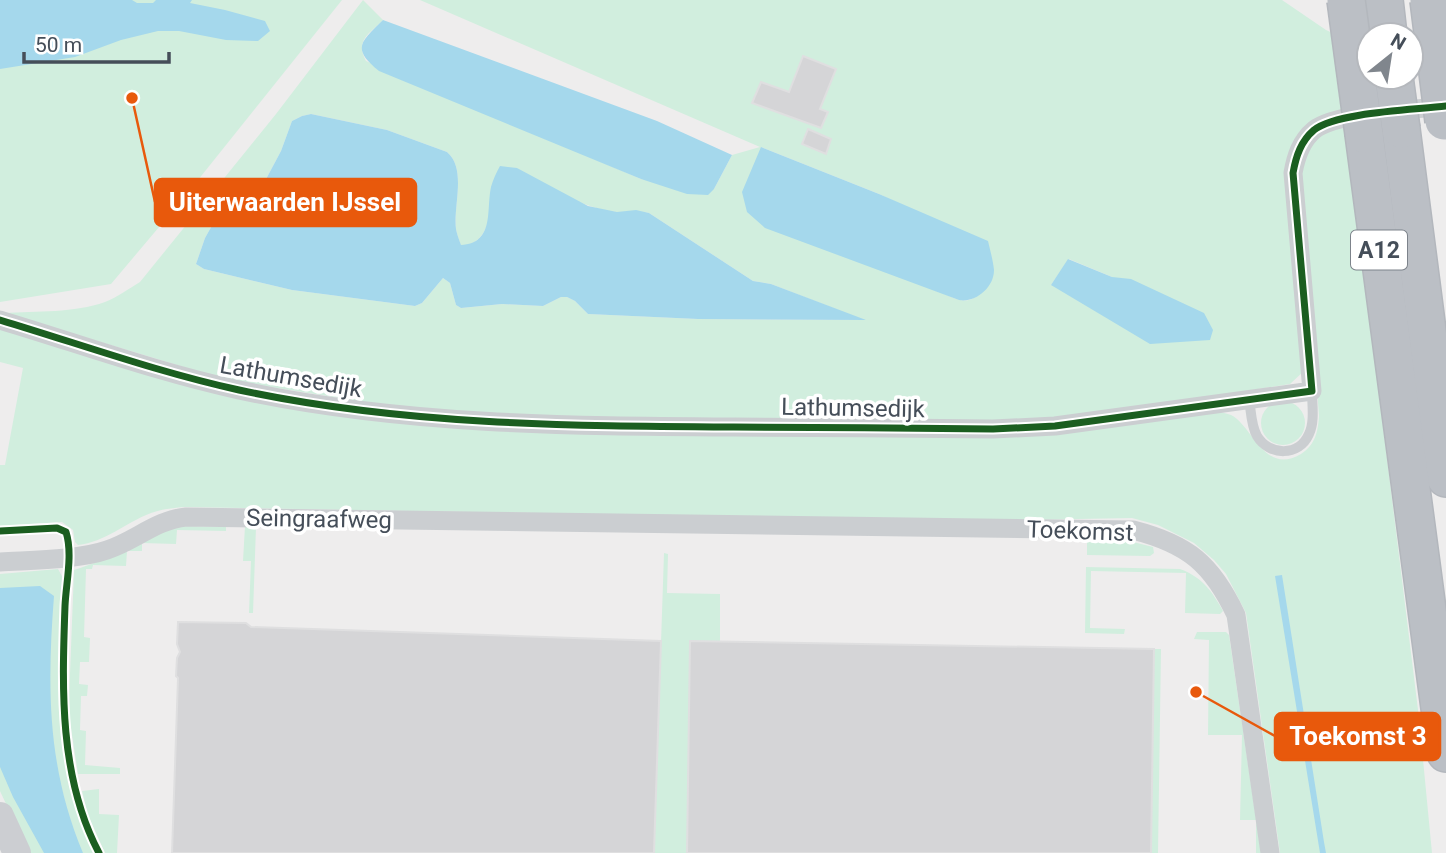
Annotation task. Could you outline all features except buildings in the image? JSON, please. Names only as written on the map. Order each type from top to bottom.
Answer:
[{"type":"highway","name":"A12","points":[[1346,0],[1446,753]]},
{"type":"highway","points":[[1384,0],[1386,21]]},
{"type":"highway","points":[[1429,0],[1446,120]]},
{"type":"highway","name":"A12","points":[[1396,91],[1446,478]]},
{"type":"street","points":[[1312,391],[1293,173],[1301,146],[1307,136],[1328,122],[1446,120]]},
{"type":"street","name":"Lathumsedijk","points":[[0,320],[141,365],[240,390],[362,410],[482,422],[597,426],[993,429],[1055,426],[1312,391]]},
{"type":"street","name":"Seingraafweg","points":[[0,562],[104,552],[159,524],[186,517],[646,524]]},
{"type":"street","name":"Toekomst","points":[[646,524],[1133,530],[1174,543],[1192,554],[1214,575],[1236,615],[1270,853]]},
{"type":"street","points":[[0,816],[17,853]]},
{"type":"lane","points":[[1248,398],[1255,433],[1263,445],[1273,450],[1288,452],[1310,433],[1312,391]]},
{"type":"green space","points":[[0,0],[342,0],[111,284],[0,302]]},
{"type":"green space","points":[[363,0],[383,20],[363,42],[366,61],[641,179],[714,189],[732,155],[760,147],[420,0],[1282,0],[1337,35],[1347,114],[1296,143],[1304,371],[1290,384],[1062,420],[568,421],[414,410],[227,380],[4,313],[93,306],[114,298],[140,282],[276,114]],"holes":[[[311,114],[387,130],[447,152],[453,159],[458,178],[456,229],[461,246],[471,244],[483,233],[489,217],[491,189],[516,168],[551,189],[591,206],[616,212],[649,213],[753,281],[771,284],[864,320],[698,319],[588,314],[567,297],[561,297],[543,306],[502,304],[461,308],[456,305],[450,283],[443,278],[422,303],[415,306],[292,290],[204,269],[196,264],[205,238],[233,188],[248,187],[265,181],[281,151],[292,121]],[[761,147],[879,194],[925,216],[989,284],[970,300],[951,297],[934,289]],[[1069,259],[1112,277],[1051,285]]]},
{"type":"green space","points":[[1349,127],[1344,129],[1369,291],[1419,718],[1432,853],[1280,853],[1246,613],[1226,574],[1194,543],[1158,525],[1132,518],[1024,520],[184,507],[151,513],[97,540],[78,545],[73,530],[62,522],[0,526],[0,465],[5,465],[23,368],[0,362],[0,326],[330,409],[835,432],[1215,411],[1231,415],[1239,421],[1268,454],[1278,459],[1288,459],[1310,447],[1317,433],[1319,416],[1300,160],[1319,132]]},
{"type":"green space","points":[[1283,401],[1292,402],[1299,407],[1304,414],[1304,432],[1299,439],[1292,444],[1283,445],[1274,444],[1267,439],[1262,432],[1261,423],[1262,414],[1267,407],[1274,402]]},
{"type":"green space","points":[[181,526],[226,527],[226,531],[177,530],[176,544],[142,543],[142,551],[127,551],[126,566],[93,565],[92,569],[86,569],[84,637],[90,638],[89,662],[80,662],[79,684],[88,685],[87,696],[81,696],[80,730],[86,731],[85,765],[120,768],[120,774],[78,774],[69,700],[74,570]]},
{"type":"green space","points":[[245,526],[256,527],[253,613],[249,613],[251,561],[243,561]]},
{"type":"green space","points":[[1129,541],[1153,547],[1154,553],[1150,556],[1087,555],[1087,542]]},
{"type":"green space","points":[[664,553],[668,554],[667,593],[720,594],[720,641],[690,641],[687,853],[654,853]]},
{"type":"green space","points":[[1086,567],[1180,569],[1206,586],[1223,611],[1220,614],[1185,613],[1186,573],[1091,571],[1090,628],[1125,629],[1124,634],[1085,633]]},
{"type":"green space","points":[[58,569],[63,578],[59,683],[65,761],[75,804],[94,853],[29,853],[0,791],[0,574]]},
{"type":"green space","points":[[1197,632],[1226,632],[1229,635],[1261,853],[1256,853],[1256,820],[1240,820],[1242,735],[1208,735],[1209,640],[1194,639]]},
{"type":"green space","points":[[1154,649],[1161,649],[1158,853],[1151,853]]},
{"type":"green space","points":[[99,789],[99,814],[119,815],[117,853],[105,853],[88,815],[82,791]]},
{"type":"water","points":[[0,0],[132,0],[137,3],[153,3],[156,0],[192,0],[190,3],[265,21],[270,31],[258,41],[226,40],[179,31],[158,31],[121,40],[75,57],[0,69]]},
{"type":"water","points":[[383,20],[657,121],[732,155],[708,195],[687,194],[641,179],[379,71],[364,56],[362,45]]},
{"type":"water","points":[[311,114],[387,130],[447,152],[453,159],[458,178],[456,229],[461,245],[472,243],[484,232],[491,187],[500,166],[517,168],[588,206],[617,212],[636,210],[649,213],[753,281],[771,284],[866,320],[698,319],[588,314],[567,297],[561,297],[543,306],[502,304],[461,308],[456,305],[450,283],[443,278],[422,303],[415,306],[292,290],[204,269],[196,264],[205,238],[233,188],[248,187],[265,181],[281,151],[292,121]]},
{"type":"water","points":[[761,147],[988,241],[994,270],[991,283],[977,297],[959,300],[765,228],[747,212],[742,192]]},
{"type":"water","points":[[1068,259],[1112,277],[1131,279],[1204,313],[1213,330],[1210,340],[1150,344],[1051,285]]},
{"type":"water","points":[[1282,575],[1326,853],[1320,853],[1275,576]]},
{"type":"water","points":[[40,586],[54,596],[52,726],[62,789],[83,853],[44,853],[0,767],[0,588]]},
{"type":"cycle path","points":[[0,320],[148,366],[239,390],[361,410],[485,421],[609,426],[993,429],[1055,426],[1312,391],[1293,173],[1300,149],[1314,130],[1340,119],[1446,106]]},
{"type":"cycle path","points":[[0,531],[57,528],[66,532],[69,559],[64,637],[66,732],[76,794],[99,853]]},
{"type":"place","name":"Uiterwaarden IJssel","points":[[132,98]]},
{"type":"place","name":"Toekomst 3","points":[[1196,692]]}]
